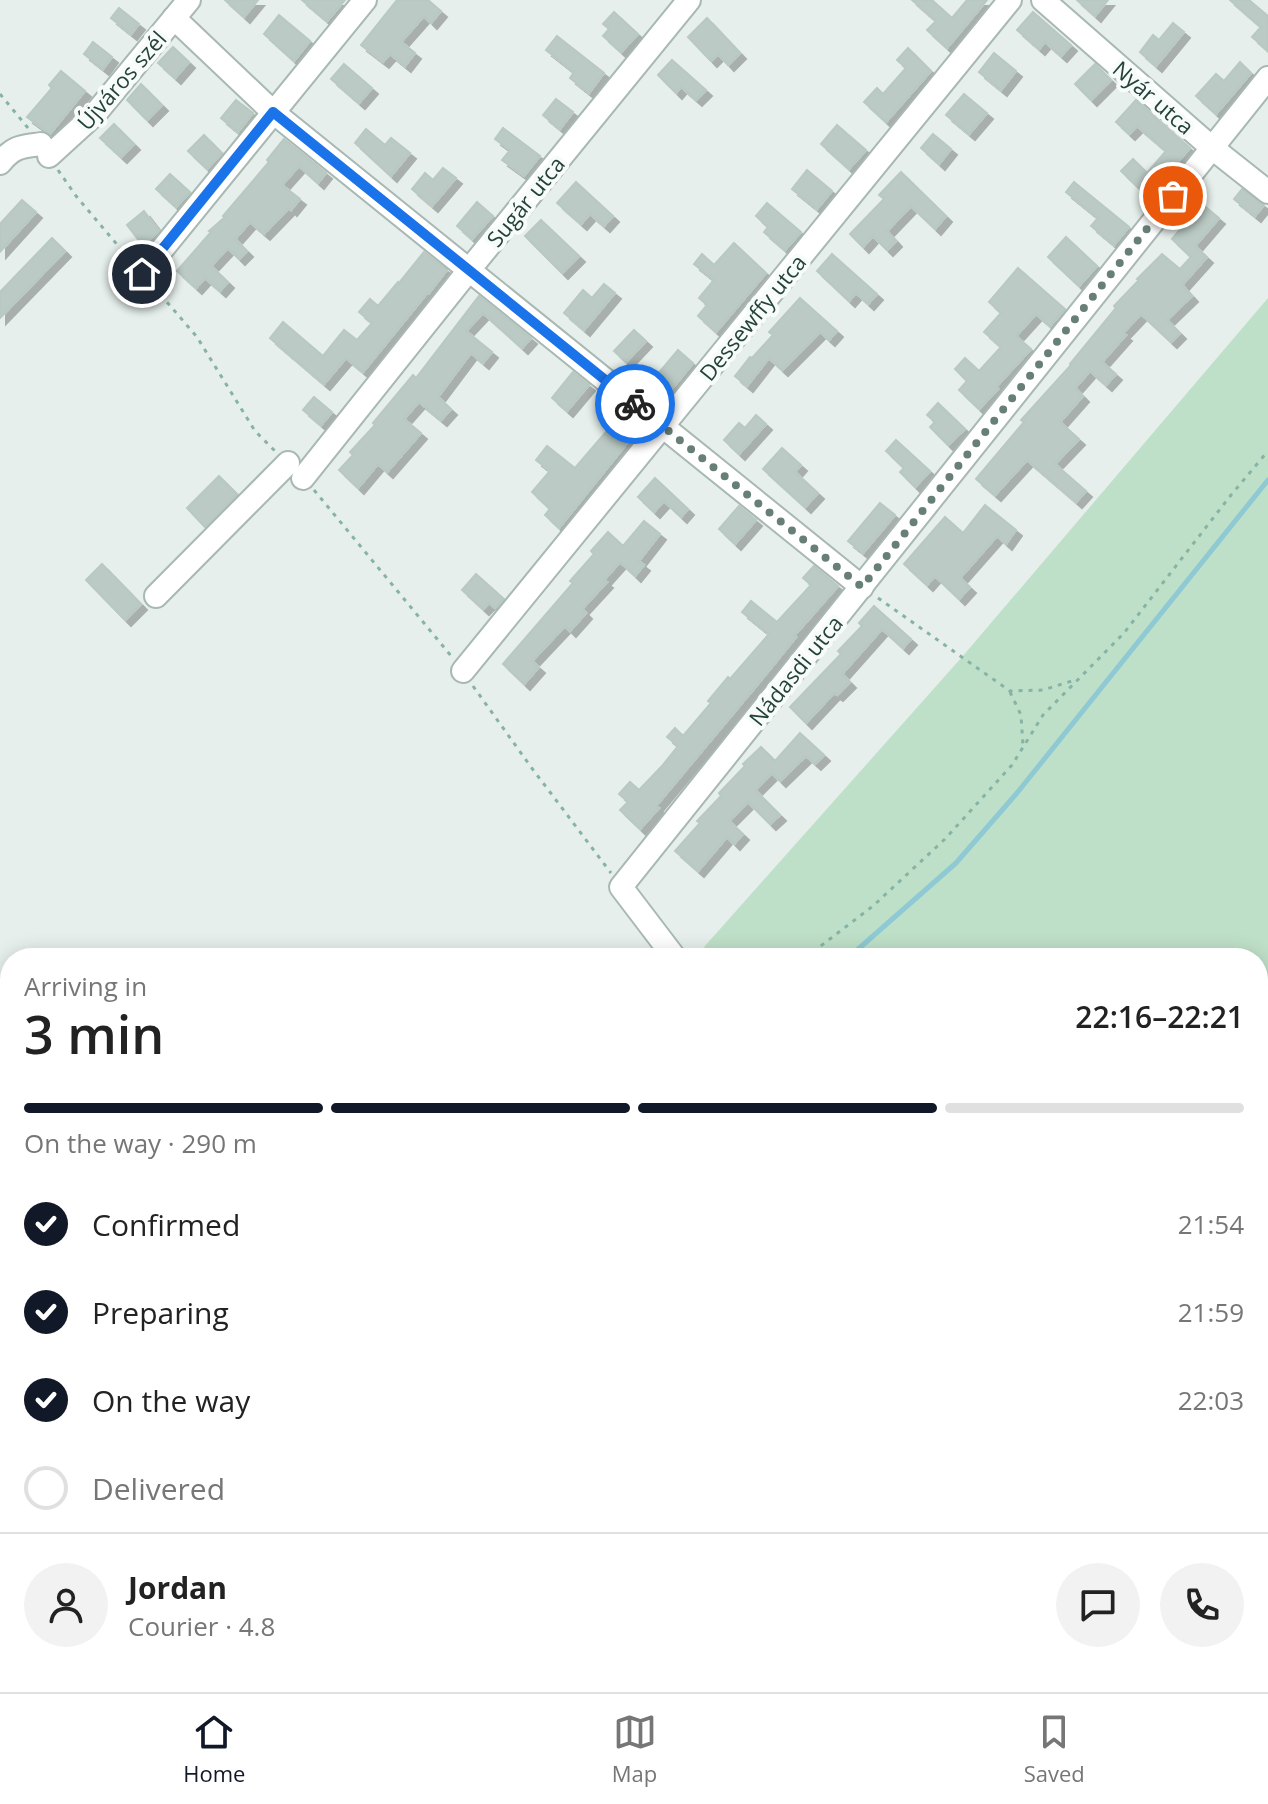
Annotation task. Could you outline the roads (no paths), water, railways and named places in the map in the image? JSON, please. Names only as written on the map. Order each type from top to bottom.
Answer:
[{"type":"street","name":"Újváros szél","points":[[0,163],[17,148],[45,150],[95,114],[189,0]]},
{"type":"street","points":[[142,274],[365,0]]},
{"type":"street","name":"Sugár utca","points":[[156,596],[295,470],[469,270],[689,0]]},
{"type":"street","name":"Dessewffy utca","points":[[463,671],[1010,0]]},
{"type":"street","name":"Nyár utca","points":[[1043,0],[1211,147],[1268,192]]},
{"type":"street","points":[[174,18],[273,112],[862,587]]},
{"type":"street","name":"Nádasdi utca","points":[[667,948],[621,887],[1268,78]]},
{"type":"waterway","points":[[859,948],[956,863],[1017,793],[1268,480]]}]
